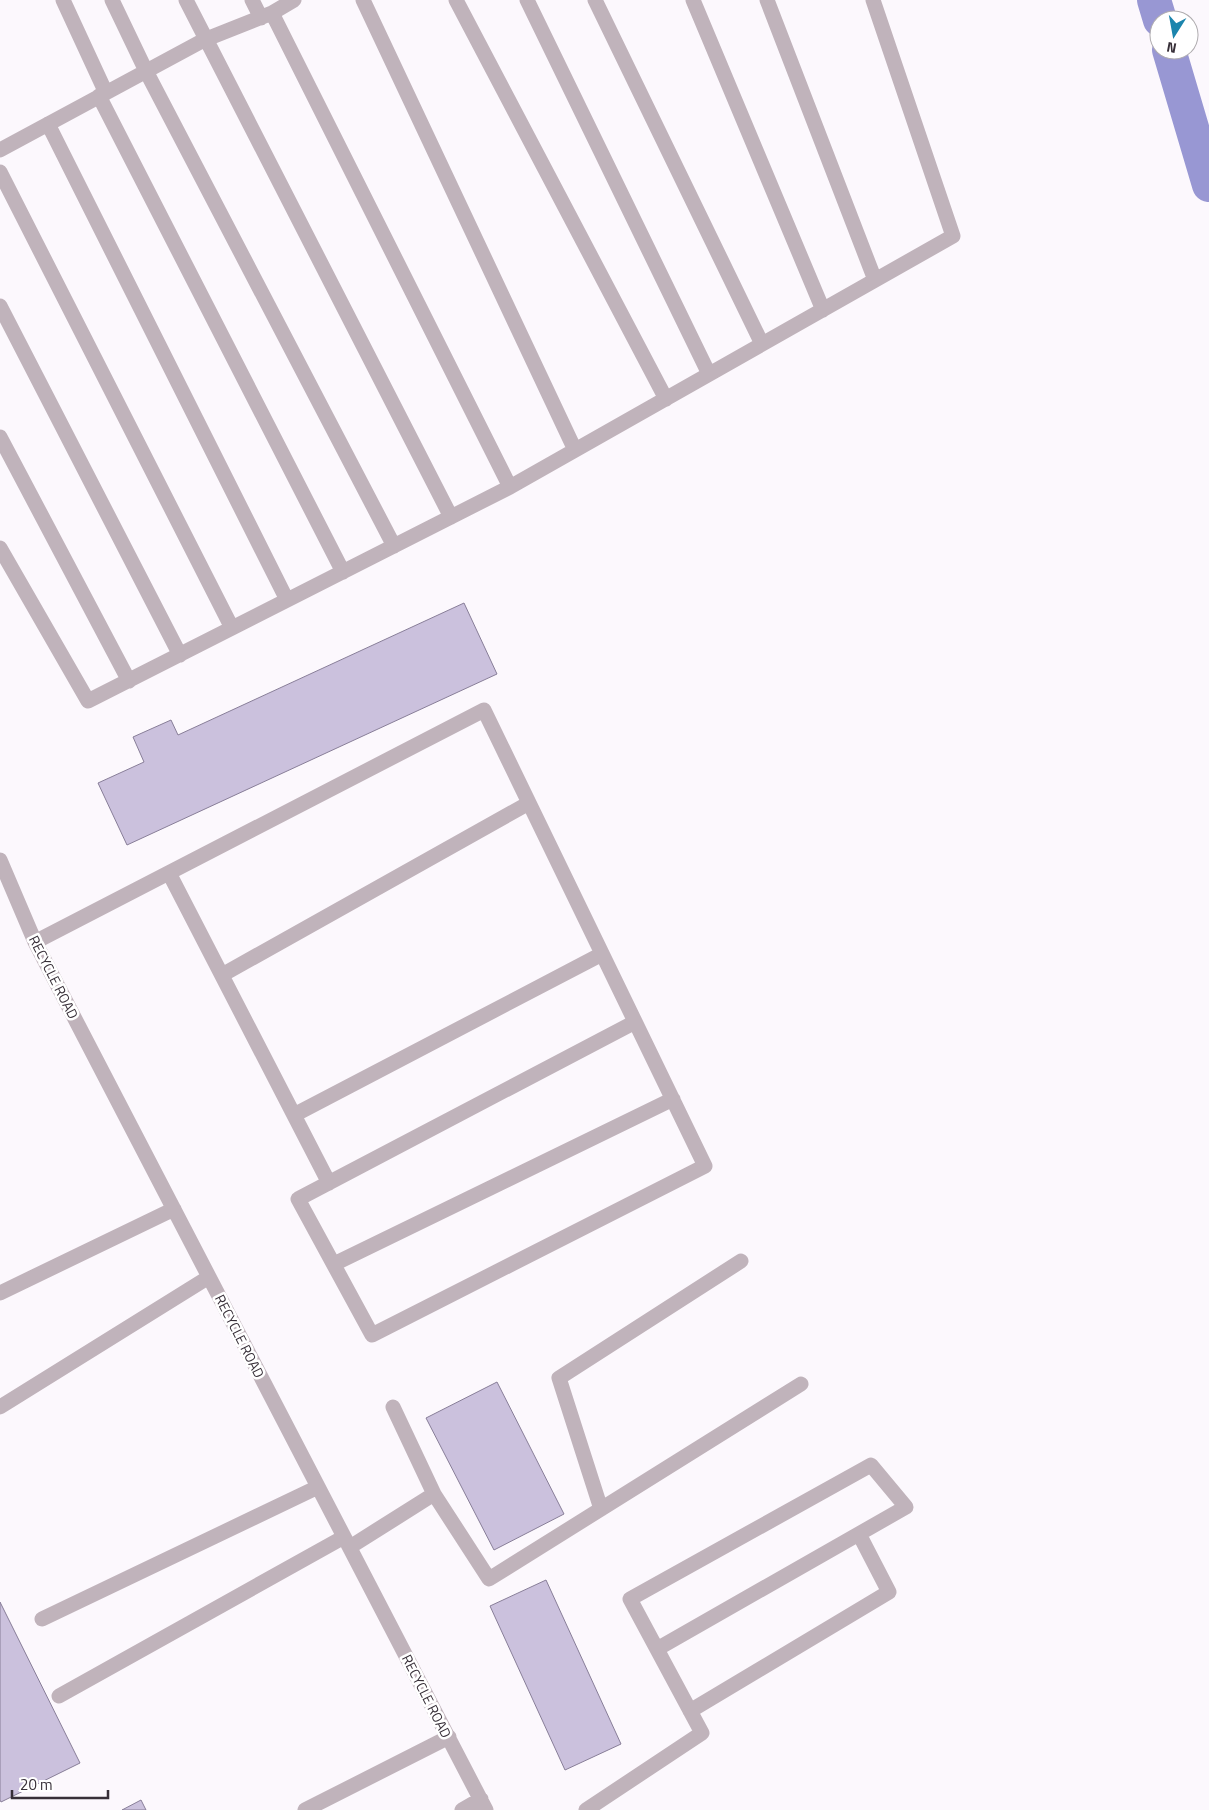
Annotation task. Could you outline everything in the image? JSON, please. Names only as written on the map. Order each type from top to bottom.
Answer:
[{"type":"street","points":[[62,0],[102,95],[343,572]]},
{"type":"street","points":[[112,0],[146,71],[394,546]]},
{"type":"street","points":[[186,0],[204,40],[451,517]]},
{"type":"street","points":[[252,0],[267,15],[510,486]]},
{"type":"street","points":[[2,144],[48,124],[204,40],[267,15],[294,0]]},
{"type":"street","points":[[362,0],[575,450]]},
{"type":"street","points":[[456,0],[666,399]]},
{"type":"street","points":[[527,0],[709,374]]},
{"type":"street","points":[[595,0],[762,344]]},
{"type":"street","points":[[693,0],[823,310]]},
{"type":"street","points":[[767,0],[875,280]]},
{"type":"street","points":[[0,548],[88,701],[510,486],[953,236],[873,0]]},
{"type":"street","points":[[48,124],[287,600]]},
{"type":"street","points":[[0,172],[232,628]]},
{"type":"street","points":[[0,306],[180,654]]},
{"type":"street","points":[[0,437],[129,681]]},
{"type":"street","points":[[36,942],[484,710],[705,1166],[372,1335],[298,1199],[635,1022]]},
{"type":"street","points":[[222,975],[529,803]]},
{"type":"street","name":"RECYCLE ROAD","points":[[0,860],[36,942],[484,1805]]},
{"type":"street","points":[[169,873],[329,1183]]},
{"type":"street","points":[[294,1115],[602,954]]},
{"type":"street","points":[[334,1264],[673,1099]]},
{"type":"street","points":[[0,1293],[174,1210]]},
{"type":"street","points":[[601,1509],[559,1378],[741,1262]]},
{"type":"street","points":[[0,1407],[209,1277]]},
{"type":"street","points":[[393,1407],[434,1494],[489,1579],[801,1384]]},
{"type":"street","points":[[586,1810],[702,1733],[630,1599],[871,1465],[906,1507],[657,1649]]},
{"type":"street","points":[[42,1619],[318,1487]]},
{"type":"street","points":[[59,1696],[434,1494]]},
{"type":"street","points":[[690,1711],[889,1592],[859,1534]]},
{"type":"street","points":[[305,1810],[449,1737]]},
{"type":"street","points":[[462,1810],[484,1805]]},
{"type":"building","points":[[464,603],[497,674],[127,845],[98,783],[144,762],[133,737],[171,720],[178,735]]},
{"type":"building","points":[[497,1382],[564,1514],[494,1550],[426,1418]]},
{"type":"building","points":[[546,1580],[621,1744],[565,1770],[490,1606]]},
{"type":"building","points":[[0,1602],[80,1763],[1,1802],[0,1800]]},
{"type":"building","points":[[141,1800],[146,1810],[122,1810]]},
{"type":"waterway","points":[[1154,0],[1157,10]]},
{"type":"waterway","points":[[1172,60],[1209,185]]}]
